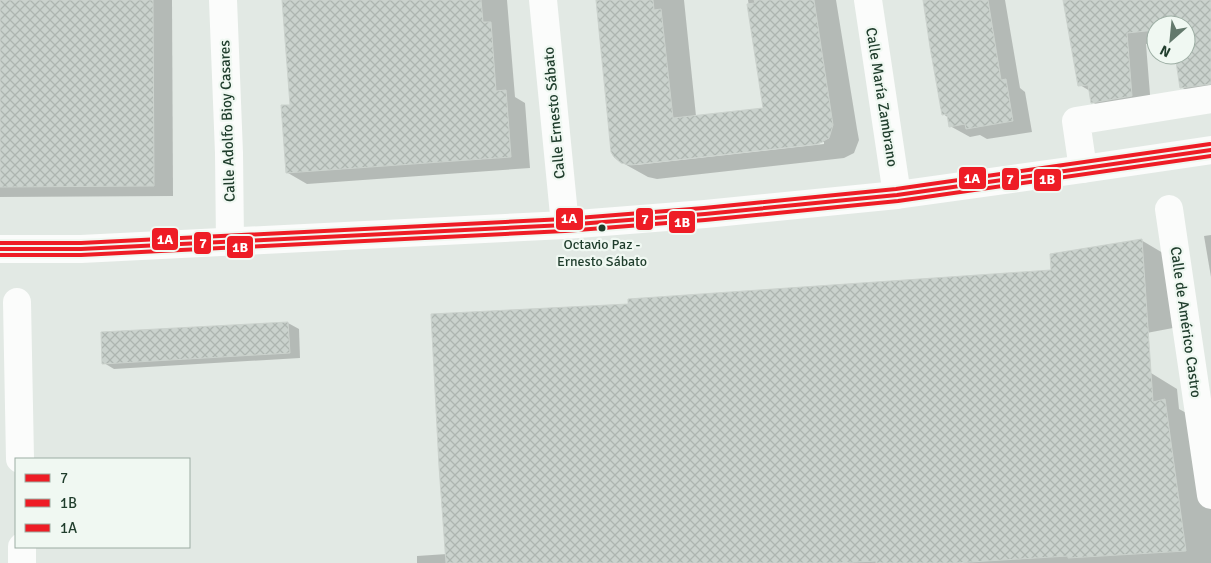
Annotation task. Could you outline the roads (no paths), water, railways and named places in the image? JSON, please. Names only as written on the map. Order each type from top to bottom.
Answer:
[{"type":"street","name":"Calle Adolfo Bioy Casares","points":[[223,0],[229,153],[230,242]]},
{"type":"street","name":"Calle Ernesto Sábato","points":[[543,0],[565,226]]},
{"type":"street","name":"Calle María Zambrano","points":[[868,0],[897,195]]},
{"type":"street","points":[[1083,169],[1076,121],[1211,99]]},
{"type":"street","points":[[0,249],[81,249],[565,226],[897,195],[1211,150]]},
{"type":"street","name":"Calle de Américo Castro","points":[[1169,209],[1211,495]]},
{"type":"street","points":[[17,302],[20,458]]},
{"type":"street","points":[[22,548],[22,563]]},
{"type":"place","name":"Octavio Paz - Ernesto Sábato","points":[[602,228]]}]
